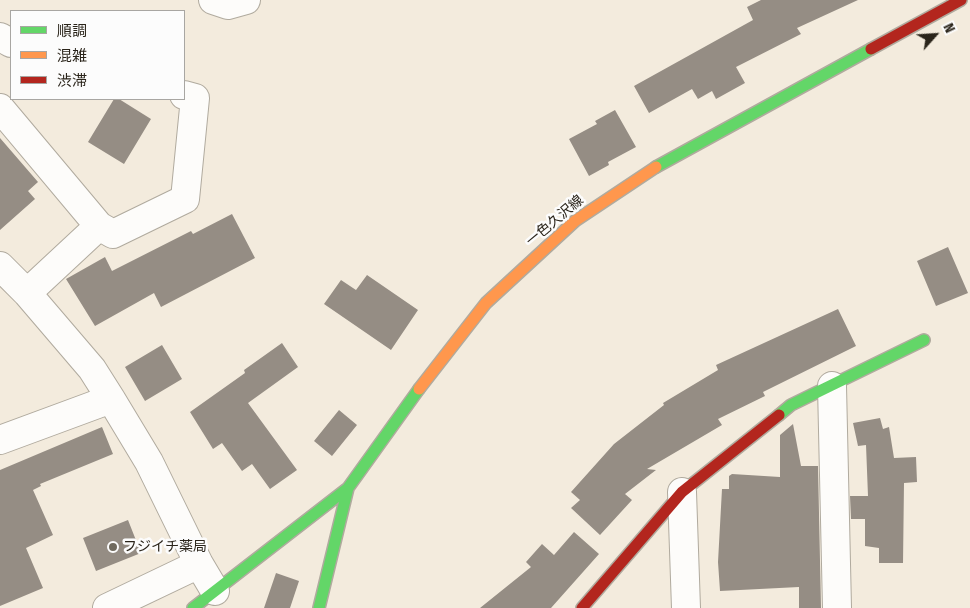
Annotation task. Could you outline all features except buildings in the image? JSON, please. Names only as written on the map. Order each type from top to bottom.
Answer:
[{"type":"main road","name":"一色久沢線","points":[[319,608],[348,488],[404,407],[486,303],[575,221],[679,152],[961,0]]},
{"type":"main road","points":[[582,608],[682,492],[716,468],[791,405],[924,340]]},
{"type":"main road","points":[[193,608],[348,488]]},
{"type":"street","points":[[213,0],[228,5],[246,0]]},
{"type":"street","points":[[0,108],[99,226],[113,234],[185,199],[195,98],[185,95]]},
{"type":"street","points":[[27,293],[99,226]]},
{"type":"street","points":[[0,266],[27,293],[92,370],[149,462],[199,564],[215,591]]},
{"type":"street","points":[[832,386],[837,608]]},
{"type":"street","points":[[0,440],[111,399]]},
{"type":"street","points":[[682,492],[686,608]]},
{"type":"street","points":[[107,608],[199,564]]},
{"type":"traffic: fast","points":[[656,167],[871,49]]},
{"type":"traffic: fast","points":[[779,415],[791,405],[924,340]]},
{"type":"traffic: fast","points":[[319,608],[348,488],[419,389]]},
{"type":"traffic: fast","points":[[193,608],[348,488]]},
{"type":"traffic: slow","points":[[419,389],[486,303],[575,221],[656,167]]},
{"type":"traffic: jam","points":[[871,49],[961,0]]},
{"type":"traffic: jam","points":[[582,608],[682,492],[779,415]]},
{"type":"place","name":"フジイチ薬局","points":[[113,547]]}]
